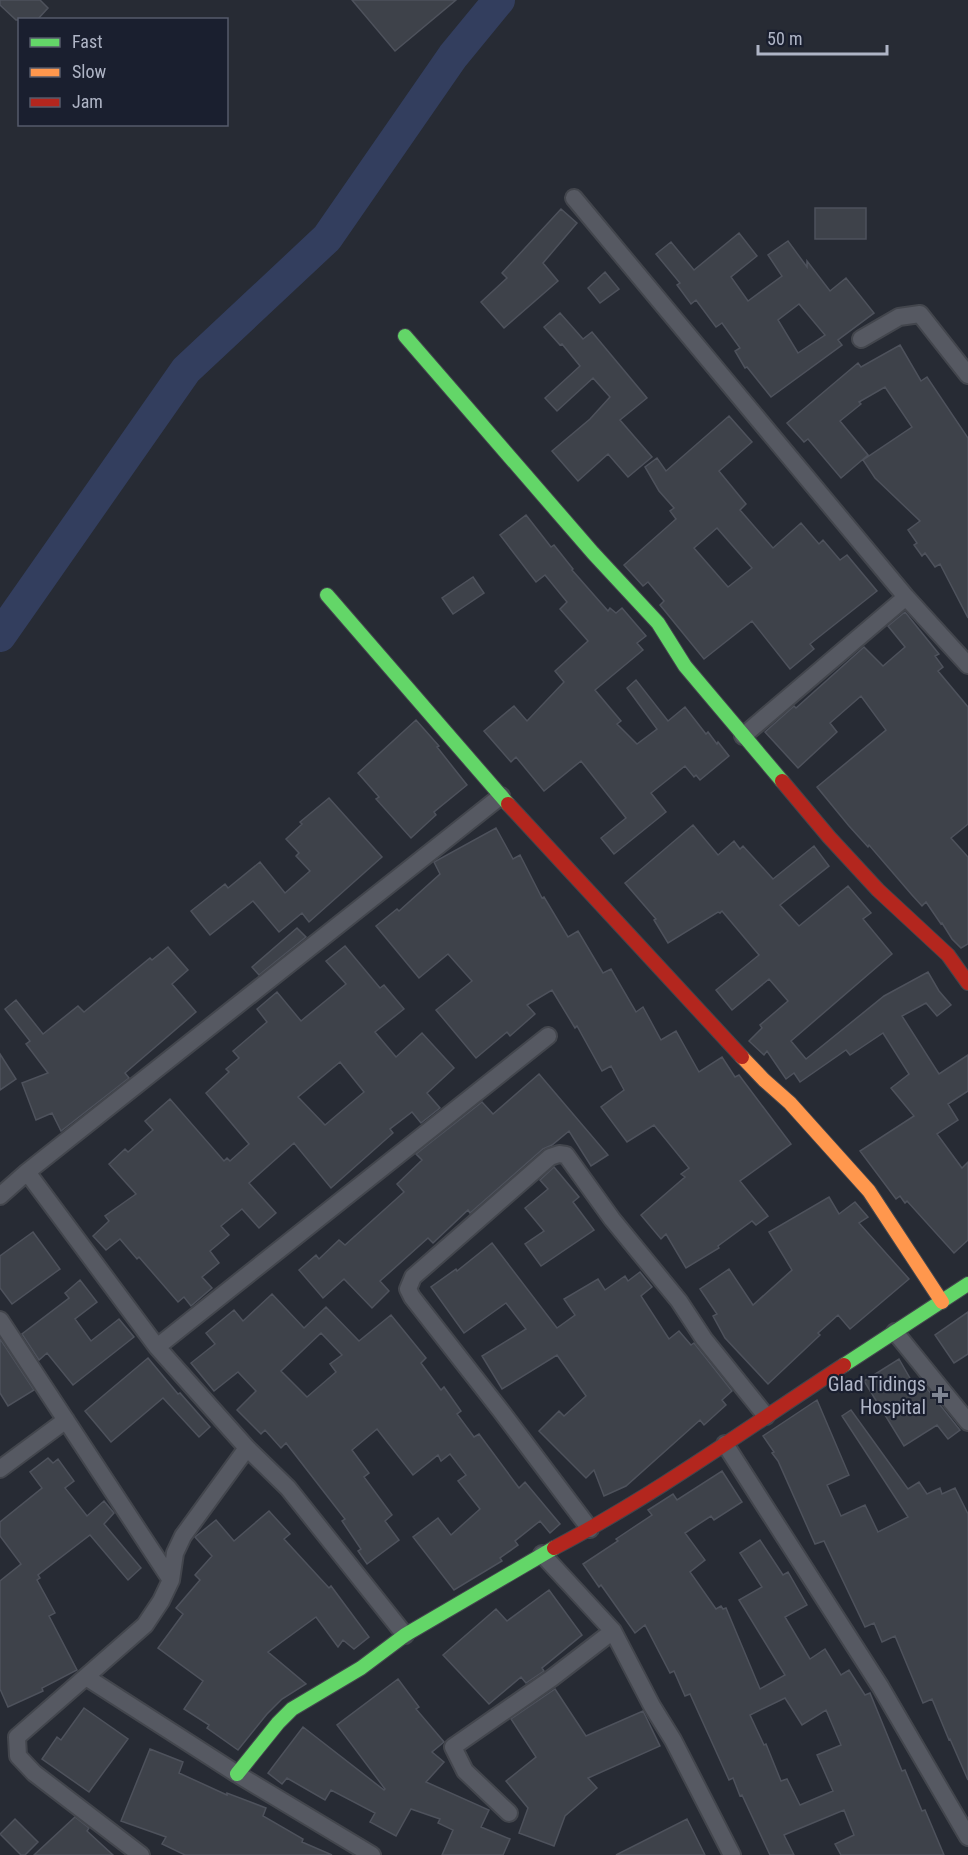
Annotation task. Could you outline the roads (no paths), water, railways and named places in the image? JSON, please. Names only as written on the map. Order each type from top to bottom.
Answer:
[{"type":"street","points":[[574,198],[906,597],[968,665]]},
{"type":"street","points":[[861,339],[899,317],[920,314],[968,375]]},
{"type":"street","points":[[405,336],[585,544],[658,623],[685,666],[850,861],[948,956],[968,983]]},
{"type":"street","points":[[327,595],[501,796],[870,1191],[942,1302]]},
{"type":"street","points":[[743,736],[906,597]]},
{"type":"street","points":[[0,1196],[27,1172],[501,796]]},
{"type":"street","points":[[157,1347],[548,1036]]},
{"type":"street","points":[[590,1529],[408,1289],[413,1277],[550,1157],[559,1154],[567,1155],[612,1219],[679,1301],[704,1339],[766,1416]]},
{"type":"street","points":[[27,1172],[157,1347],[247,1448],[288,1488],[405,1635]]},
{"type":"street","points":[[237,1774],[292,1709],[361,1668],[405,1635],[542,1554],[590,1529],[968,1284]]},
{"type":"street","points":[[0,1320],[171,1580]]},
{"type":"street","points":[[895,1332],[968,1422]]},
{"type":"street","points":[[0,1469],[66,1420]]},
{"type":"street","points":[[724,1444],[880,1686],[968,1837]]},
{"type":"street","points":[[141,1855],[34,1773],[18,1756],[17,1737],[145,1625],[161,1601],[171,1580],[176,1553],[183,1536],[247,1448]]},
{"type":"street","points":[[542,1554],[613,1631],[652,1706],[673,1740],[732,1855]]},
{"type":"street","points":[[509,1813],[465,1771],[453,1747],[552,1678],[613,1631]]},
{"type":"street","points":[[86,1677],[237,1774],[372,1855]]},
{"type":"waterway","points":[[0,636],[186,370],[327,238],[453,56],[499,0]]},
{"type":"place","name":"Glad Tidings Hospital","points":[[940,1395]]}]
